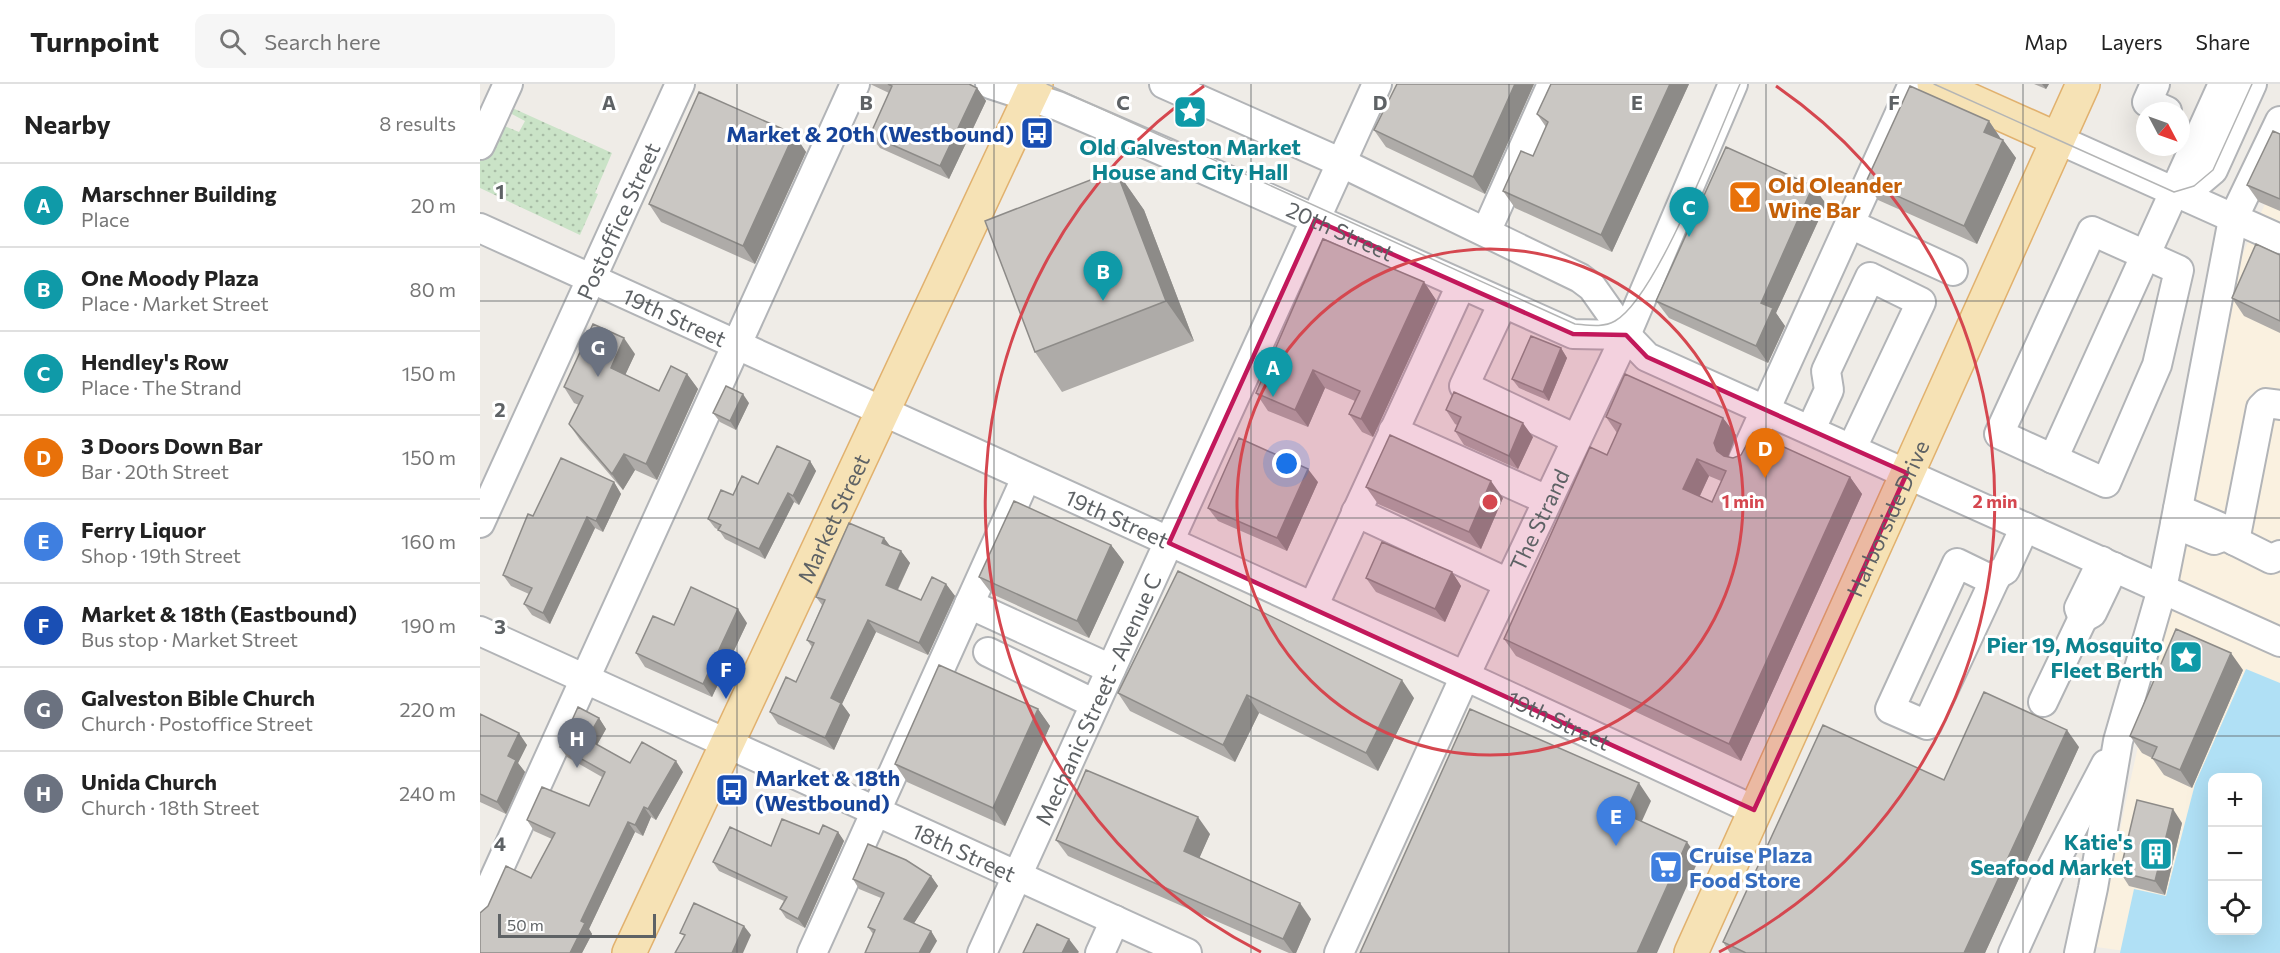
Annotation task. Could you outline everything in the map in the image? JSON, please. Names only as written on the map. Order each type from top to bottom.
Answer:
[{"type":"main road","points":[[1934,84],[2057,139]]},
{"type":"main road","name":"Harborside Drive","points":[[1691,953],[2057,139],[2084,84]]},
{"type":"main road","name":"Market Street","points":[[629,953],[729,743],[881,411],[1034,91]]},
{"type":"street","points":[[480,145],[508,84]]},
{"type":"street","name":"Postoffice Street","points":[[480,523],[680,84]]},
{"type":"street","points":[[480,910],[855,84]]},
{"type":"street","name":"20th Street","points":[[990,84],[1034,91],[1315,220],[1574,334],[1626,335]]},
{"type":"street","points":[[1164,84],[1342,163],[1580,278],[1592,287],[1626,335],[1647,357],[1767,409],[2280,642]]},
{"type":"street","name":"Mechanic Street - Avenue C","points":[[982,953],[1377,84]]},
{"type":"street","points":[[1485,232],[1552,84]]},
{"type":"street","name":"The Strand","points":[[1339,953],[1508,583],[1626,335],[1733,84]]},
{"type":"street","points":[[1743,459],[1913,84]]},
{"type":"street","points":[[2147,102],[2155,84]]},
{"type":"street","points":[[2053,459],[2174,192],[2192,122],[2223,84]]},
{"type":"street","points":[[2174,192],[2194,186],[2213,170],[2252,84]]},
{"type":"street","points":[[2079,953],[2093,888],[2118,741],[2162,589],[2233,219],[2280,121]]},
{"type":"street","points":[[2057,139],[2280,239]]},
{"type":"street","points":[[1850,224],[1953,271]]},
{"type":"street","name":"19th Street","points":[[480,228],[591,281],[1465,676],[1754,810]]},
{"type":"street","points":[[2092,231],[2179,270],[2157,365],[2106,483],[2053,459],[1999,434],[2092,231]]},
{"type":"street","points":[[1811,429],[1829,390],[1826,371],[1870,278],[1921,302],[1852,448]]},
{"type":"street","points":[[1313,607],[1461,285]]},
{"type":"street","points":[[1503,303],[1464,386],[1576,439]]},
{"type":"street","points":[[2230,538],[2261,408],[2266,403],[2280,405]]},
{"type":"street","points":[[1394,431],[1547,500]]},
{"type":"street","points":[[812,953],[1026,478]]},
{"type":"street","points":[[1356,512],[1508,583]]},
{"type":"street","points":[[2177,517],[2220,526],[2230,538],[2271,559],[2280,555]]},
{"type":"street","points":[[1996,577],[1957,563],[1890,709],[1927,725],[1996,577],[2005,570],[2019,524]]},
{"type":"street","points":[[2043,702],[2083,618],[2092,613],[2108,564]]},
{"type":"street","points":[[969,604],[1111,669]]},
{"type":"street","name":"18th Street","points":[[480,632],[729,743],[1187,953]]},
{"type":"street","points":[[988,652],[1095,704]]},
{"type":"street","points":[[2013,953],[2051,869],[2118,741]]},
{"type":"street","points":[[2051,869],[2093,888]]},
{"type":"street","points":[[1100,953],[1115,920]]},
{"type":"highlighted area","points":[[1315,220],[1573,334],[1626,335],[1647,357],[1907,473],[1754,810],[1169,543]]},
{"type":"shaded area","points":[[2280,170],[2280,953],[2140,953],[2096,947],[2128,791],[2215,403],[2240,260]]},
{"type":"green space","points":[[506,105],[612,153],[595,193],[598,194],[580,235],[480,188],[480,160],[497,123],[519,132],[525,121],[504,110]]},
{"type":"water","points":[[2246,669],[2280,683],[2280,953],[2120,953],[2134,889],[2166,896],[2195,784]]},
{"type":"building","points":[[888,84],[969,84],[977,88],[940,166],[870,135],[892,86]]},
{"type":"building","points":[[1397,84],[1515,84],[1473,177],[1374,130]]},
{"type":"building","points":[[1551,84],[1670,84],[1601,235],[1503,191],[1521,151],[1533,156],[1548,122],[1537,114]]},
{"type":"building","points":[[1910,86],[1989,121],[1984,132],[2003,140],[1964,226],[1866,182]]},
{"type":"building","points":[[699,92],[794,134],[743,246],[649,204]]},
{"type":"building","points":[[2273,131],[2280,134],[2280,199],[2247,185]]},
{"type":"building","points":[[1726,147],[1813,186],[1761,303],[1773,308],[1756,346],[1656,301]]},
{"type":"building","points":[[1116,170],[1166,301],[1035,352],[985,221]]},
{"type":"building","points":[[1323,239],[1424,282],[1361,419],[1349,414],[1360,391],[1313,370],[1295,410],[1256,393]]},
{"type":"building","points":[[2256,244],[2280,255],[2280,321],[2232,298]]},
{"type":"building","points":[[593,324],[624,338],[611,368],[659,391],[671,366],[687,374],[646,464],[624,454],[612,474],[569,424],[583,396],[564,387]]},
{"type":"building","points":[[1531,336],[1561,348],[1543,392],[1512,379]]},
{"type":"building","points":[[1625,374],[1723,418],[1714,443],[1717,451],[1724,456],[1733,458],[1741,455],[1753,433],[1850,477],[1729,744],[1504,639],[1590,447],[1607,455],[1621,424],[1606,417]],"holes":[[[1697,459],[1726,471],[1712,502],[1683,489]]]},
{"type":"building","points":[[726,386],[743,394],[730,421],[713,413]]},
{"type":"building","points":[[1454,392],[1523,423],[1509,456],[1455,431],[1461,417],[1446,410]]},
{"type":"building","points":[[1390,435],[1491,481],[1469,532],[1366,487]]},
{"type":"building","points":[[1239,438],[1308,469],[1277,538],[1208,508]]},
{"type":"building","points":[[777,446],[810,461],[793,496],[788,493],[759,549],[718,530],[721,525],[708,519],[721,490],[733,495],[742,476],[758,484]]},
{"type":"building","points":[[561,458],[614,482],[596,521],[587,517],[543,613],[524,604],[532,588],[503,575],[528,514],[533,516]]},
{"type":"building","points":[[1014,501],[1111,545],[1077,621],[979,577]]},
{"type":"building","points":[[849,523],[884,538],[882,543],[901,551],[886,585],[921,600],[932,577],[946,584],[919,643],[868,620],[831,698],[841,703],[825,738],[770,712],[786,677],[796,682],[814,643],[807,640],[825,600],[816,597]]},
{"type":"building","points":[[1382,542],[1452,572],[1435,609],[1366,578]]},
{"type":"building","points":[[1178,571],[1402,680],[1366,753],[1247,695],[1223,745],[1118,693]]},
{"type":"building","points":[[691,587],[738,609],[703,684],[636,653],[653,616],[674,625]]},
{"type":"building","points":[[2176,629],[2231,653],[2180,770],[2152,758],[2157,747],[2130,736]]},
{"type":"building","points":[[939,665],[1038,709],[993,808],[895,764]]},
{"type":"building","points":[[1984,692],[2067,730],[1964,953],[1746,953],[1723,942],[1823,725],[1944,780]]},
{"type":"building","points":[[578,707],[599,718],[587,739],[630,763],[642,742],[676,761],[648,809],[644,807],[635,825],[628,822],[581,921],[585,923],[570,953],[480,953],[480,913],[488,906],[506,866],[531,878],[555,833],[527,820],[542,787],[589,806],[605,772],[560,747]]},
{"type":"building","points":[[1470,709],[1639,783],[1625,814],[1687,842],[1637,953],[1360,953]]},
{"type":"building","points":[[480,714],[519,733],[508,756],[516,760],[497,802],[480,794]]},
{"type":"building","points":[[1086,770],[1198,817],[1184,851],[1300,903],[1283,939],[1056,840]]},
{"type":"building","points":[[2137,800],[2173,809],[2155,881],[2120,872]]},
{"type":"building","points":[[782,819],[819,834],[823,825],[838,832],[798,919],[780,909],[787,897],[713,862],[730,827],[771,846]]},
{"type":"building","points":[[868,844],[906,860],[931,876],[904,919],[931,931],[919,953],[865,953],[875,930],[868,927],[884,893],[853,879]]},
{"type":"building","points":[[694,903],[744,926],[732,953],[675,953],[685,935],[680,933]]},
{"type":"building","points":[[1037,924],[1069,939],[1062,953],[1023,953]]},
{"type":"tram line","points":[[1047,84],[1575,324],[1595,326],[1615,321],[1632,306],[1649,281],[1685,212],[1740,84]]},
{"type":"tram line","points":[[1934,84],[2174,192],[2194,186],[2213,170],[2252,84]]},
{"type":"place","name":"Old Galveston Market House and City Hall","points":[[1190,112]]},
{"type":"place","name":"Market & 20th (Westbound)","points":[[1037,133]]},
{"type":"place","name":"Old Oleander Wine Bar","points":[[1745,197]]},
{"type":"place","name":"Hendley's Row","points":[[1689,237]]},
{"type":"place","name":"One Moody Plaza","points":[[1103,301]]},
{"type":"place","name":"Galveston Bible Church","points":[[598,377]]},
{"type":"place","name":"Marschner Building","points":[[1273,397]]},
{"type":"place","name":"3 Doors Down Bar","points":[[1765,478]]},
{"type":"place","name":"Pier 19, Mosquito Fleet Berth","points":[[2186,657]]},
{"type":"place","name":"Market & 18th (Eastbound)","points":[[726,699]]},
{"type":"place","name":"Unida Church","points":[[577,768]]},
{"type":"place","name":"Market & 18th (Westbound)","points":[[732,790]]},
{"type":"place","name":"Ferry Liquor","points":[[1616,846]]},
{"type":"place","name":"Katie's Seafood Market","points":[[2156,854]]},
{"type":"place","name":"Cruise Plaza Food Store","points":[[1666,867]]}]
